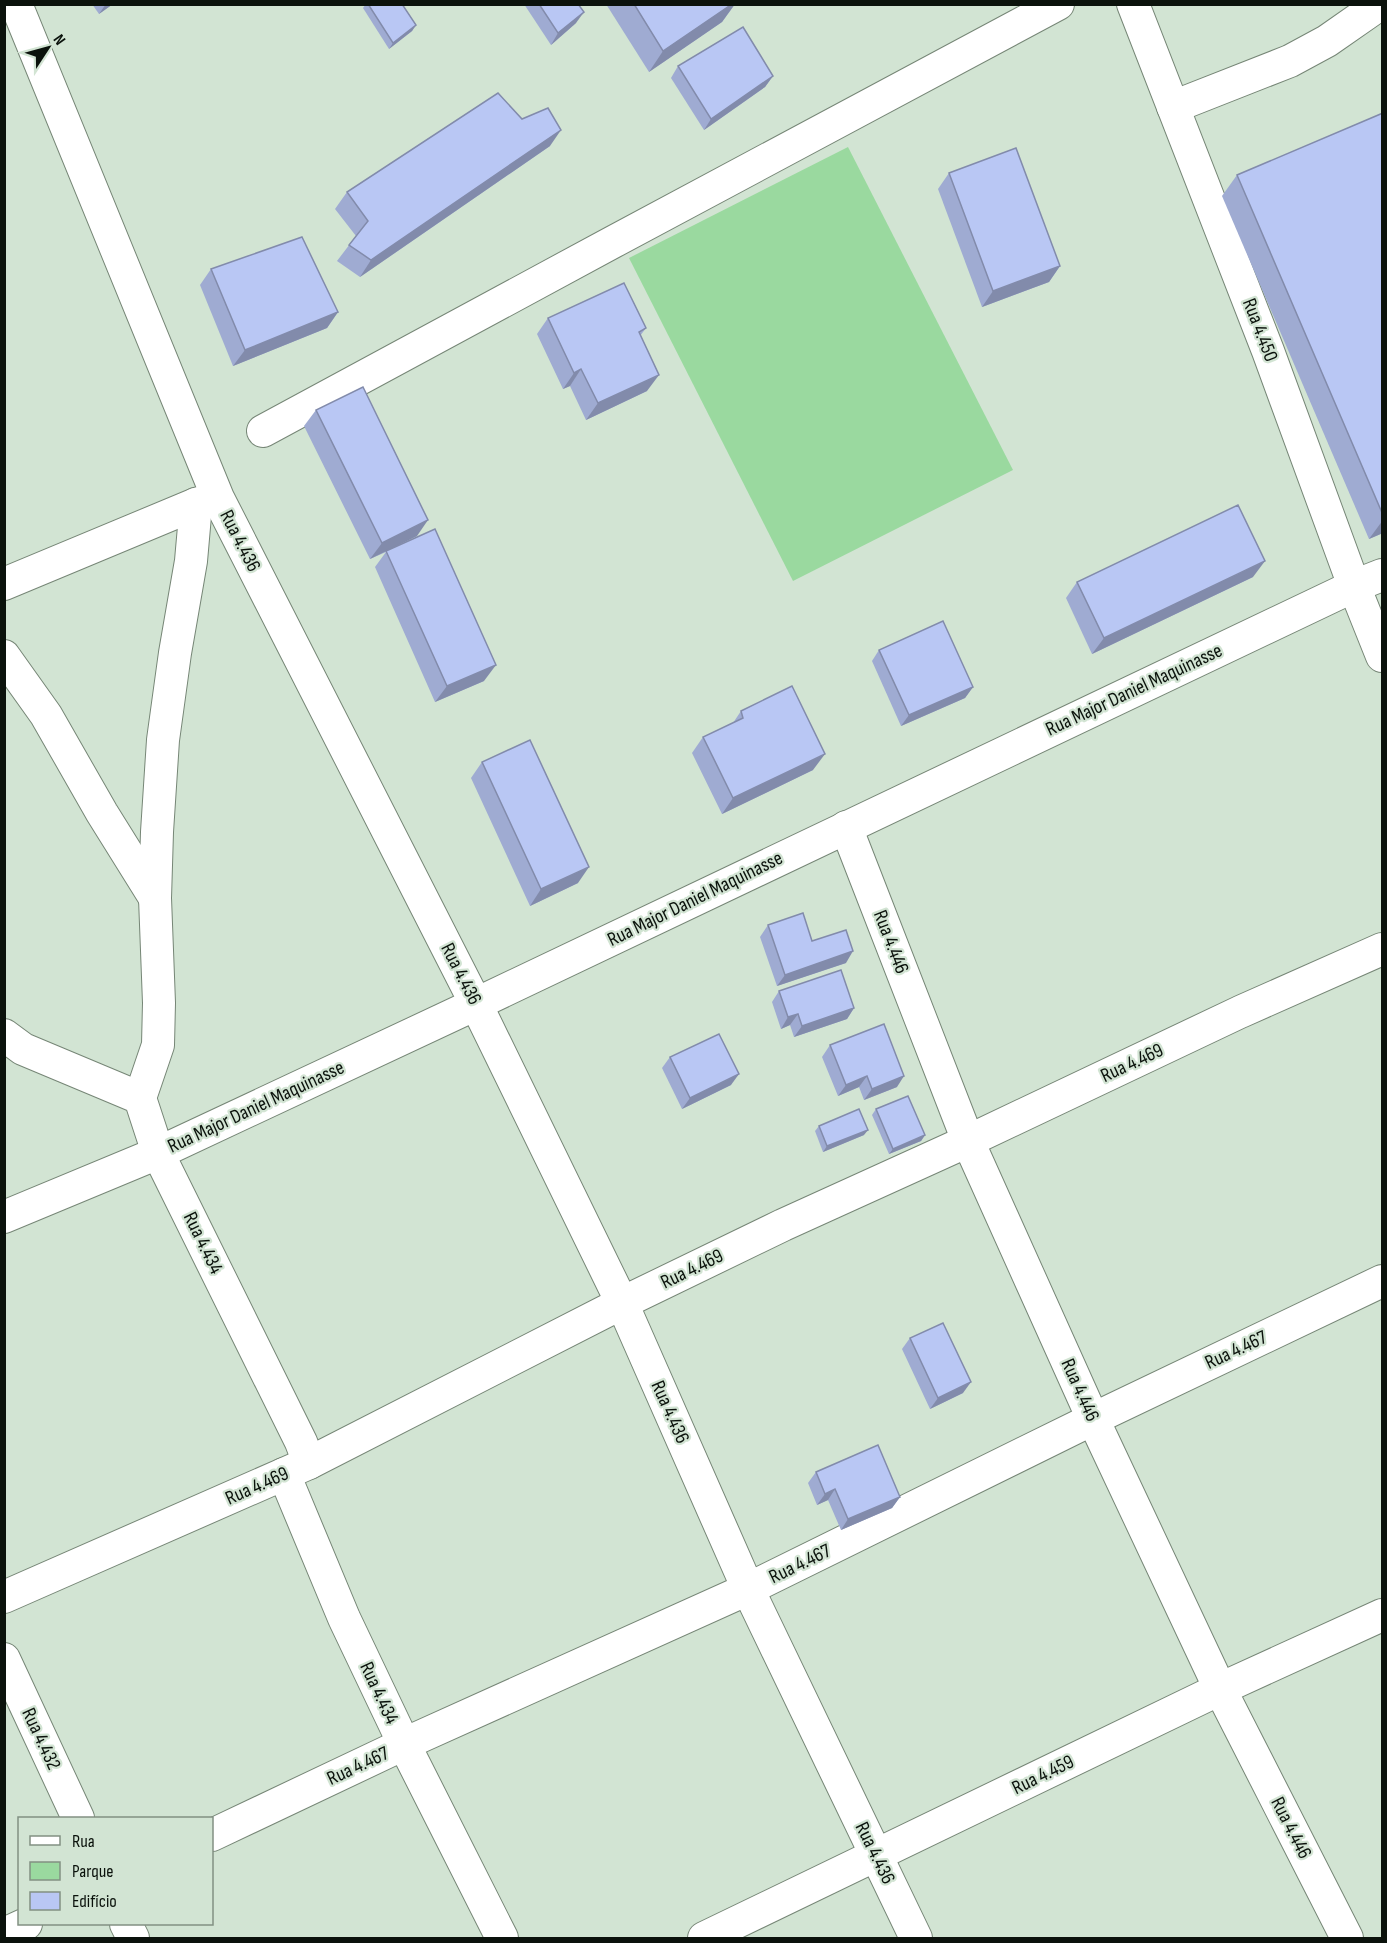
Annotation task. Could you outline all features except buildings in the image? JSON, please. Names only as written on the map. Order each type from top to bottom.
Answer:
[{"type":"street","name":"Rua 4.436","points":[[16,4],[207,501],[476,1004],[622,1303],[748,1589],[916,1938]]},
{"type":"street","points":[[263,431],[1059,4]]},
{"type":"street","name":"Rua 4.450","points":[[1133,4],[1268,351],[1368,580],[1383,656]]},
{"type":"street","points":[[1173,107],[1290,61],[1327,41],[1380,4]]},
{"type":"street","points":[[4,584],[207,501]]},
{"type":"street","points":[[4,1035],[23,1049],[140,1098],[158,1045],[159,1003],[155,898],[163,740],[191,561],[207,501]]},
{"type":"street","name":"Rua Major Daniel Maquinasse","points":[[4,1217],[158,1153],[1368,580]]},
{"type":"street","points":[[4,656],[46,715],[102,813],[155,898]]},
{"type":"street","name":"Rua 4.446","points":[[846,827],[968,1140],[1093,1419],[1220,1689],[1347,1938]]},
{"type":"street","name":"Rua 4.469","points":[[4,1597],[296,1469],[622,1303],[783,1225],[1240,1012],[1383,949]]},
{"type":"street","name":"Rua 4.434","points":[[140,1098],[158,1153],[301,1442],[296,1469],[344,1618],[404,1744],[502,1938]]},
{"type":"street","name":"Rua 4.467","points":[[213,1835],[404,1744],[748,1589],[1093,1419],[1383,1281]]},
{"type":"street","name":"Rua 4.459","points":[[704,1938],[1220,1689],[1383,1615]]},
{"type":"street","name":"Rua 4.432","points":[[4,1659],[78,1817]]},
{"type":"street","points":[[4,1934],[22,1925]]},
{"type":"green space","points":[[848,147],[1013,470],[793,581],[629,258]]}]
